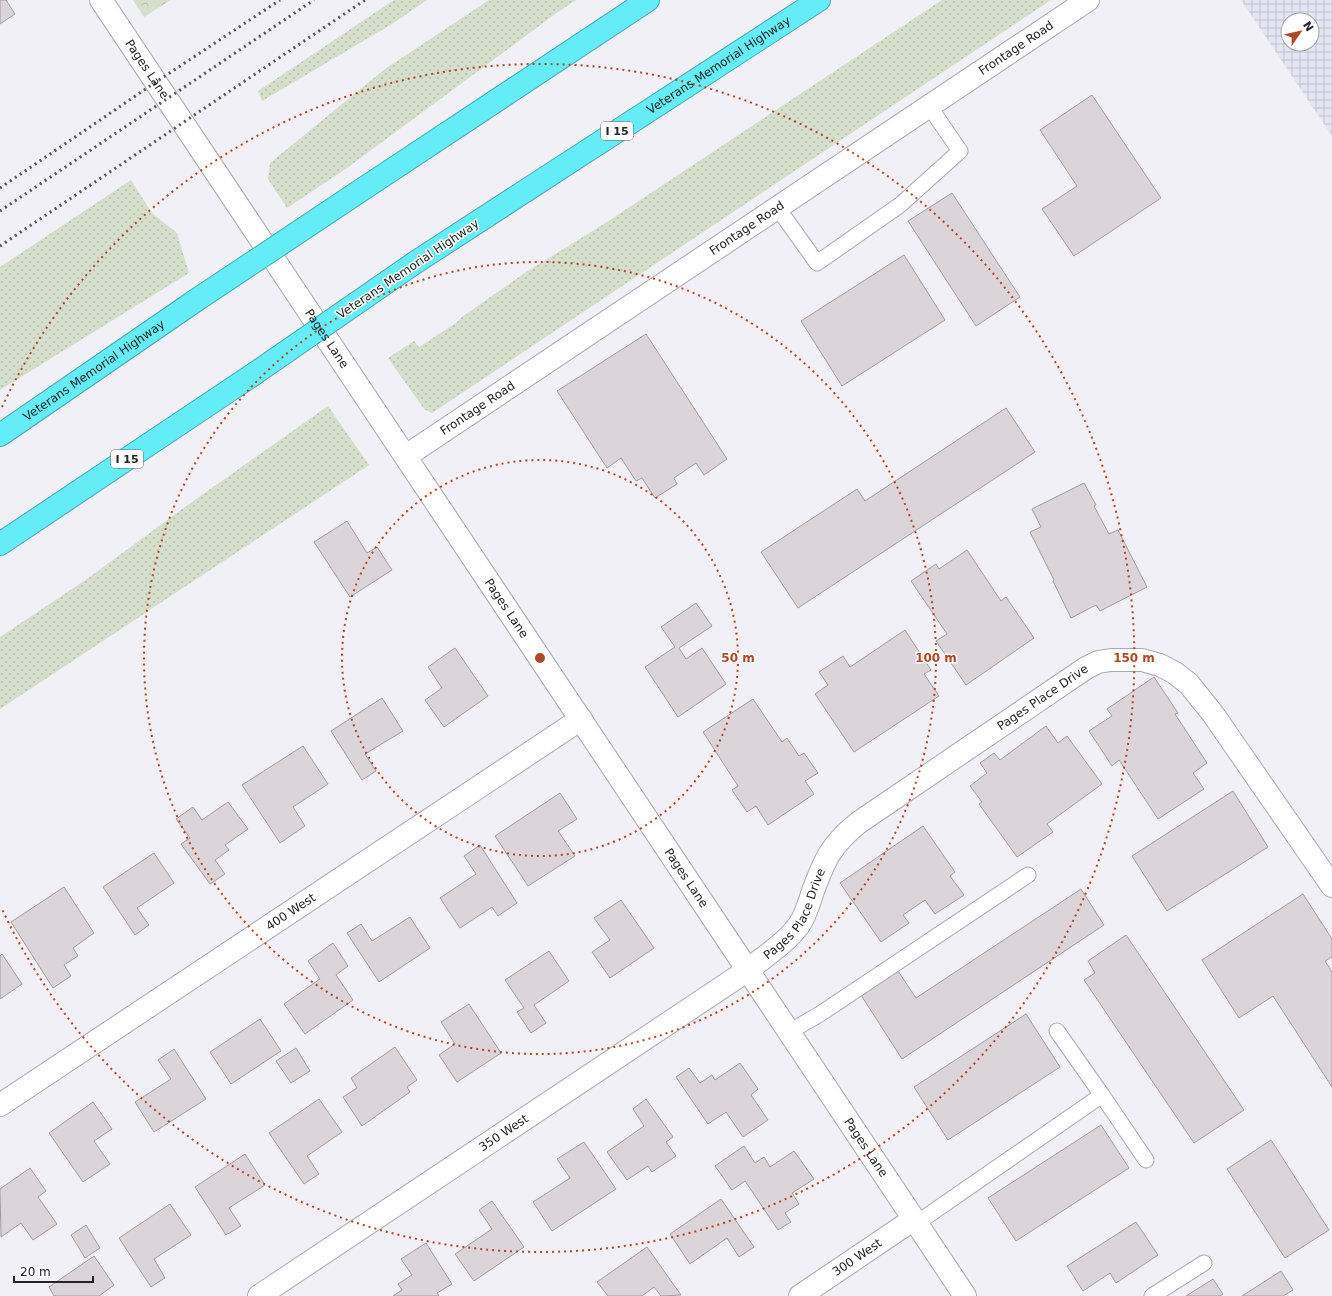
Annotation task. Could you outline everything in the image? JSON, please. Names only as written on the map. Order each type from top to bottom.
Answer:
[{"type":"highway","name":"Veterans Memorial Highway","points":[[0,435],[195,301],[648,0]]},
{"type":"highway","name":"Veterans Memorial Highway","points":[[0,544],[254,374],[416,262],[819,0]]},
{"type":"street","name":"Pages Lane","points":[[101,0],[965,1296]]},
{"type":"street","name":"Frontage Road","points":[[406,456],[1088,0]]},
{"type":"street","name":"Pages Place Drive","points":[[748,970],[785,940],[799,925],[806,912],[823,864],[832,848],[844,834],[1086,668],[1098,662],[1111,660],[1142,660],[1160,665],[1175,673],[1189,684],[1213,714],[1332,886]]},
{"type":"street","name":"400 West","points":[[0,1105],[581,719]]},
{"type":"street","name":"350 West","points":[[258,1296],[748,970]]},
{"type":"street","name":"300 West","points":[[800,1296],[916,1221]]},
{"type":"lane","points":[[777,207],[817,263],[828,256],[900,205],[960,151],[929,106]]},
{"type":"lane","points":[[789,1032],[820,1014],[1028,875]]},
{"type":"lane","points":[[1057,1031],[1146,1160]]},
{"type":"lane","points":[[916,1221],[1102,1095]]},
{"type":"lane","points":[[1152,1296],[1204,1263]]},
{"type":"shaded area","points":[[1241,0],[1332,0],[1332,136]]},
{"type":"green space","points":[[133,0],[171,0],[144,17]]},
{"type":"green space","points":[[394,0],[427,0],[392,24],[262,101],[258,91]]},
{"type":"green space","points":[[489,0],[576,0],[347,168],[287,208],[268,179],[270,163],[385,69]]},
{"type":"green space","points":[[942,0],[1051,0],[432,413],[424,409],[388,358],[414,341],[419,347],[456,323],[462,317],[526,272],[604,224]]},
{"type":"green space","points":[[131,180],[152,213],[177,233],[189,273],[0,390],[0,267]]},
{"type":"green space","points":[[328,406],[369,465],[0,709],[0,637],[87,579],[185,507]]},
{"type":"building","points":[[0,0],[6,0],[15,14],[0,24]]},
{"type":"building","points":[[1092,95],[1161,198],[1074,256],[1042,209],[1077,186],[1040,130]]},
{"type":"building","points":[[952,193],[1020,297],[976,326],[908,221]]},
{"type":"building","points":[[904,255],[945,320],[842,386],[801,321]]},
{"type":"building","points":[[646,334],[727,459],[704,475],[696,463],[674,478],[677,484],[655,498],[642,478],[636,481],[621,458],[607,468],[557,391]]},
{"type":"building","points":[[1006,408],[1035,452],[798,608],[761,552],[857,489],[865,501]]},
{"type":"building","points":[[1084,483],[1109,534],[1118,530],[1147,587],[1100,611],[1096,605],[1071,618],[1030,532],[1041,527],[1032,509]]},
{"type":"building","points":[[347,521],[367,553],[377,547],[392,570],[350,597],[314,542]]},
{"type":"building","points":[[967,550],[1001,601],[1006,597],[1034,638],[966,685],[936,641],[947,634],[911,581],[936,564],[939,569]]},
{"type":"building","points":[[696,603],[712,626],[679,648],[686,659],[702,648],[726,684],[678,717],[645,667],[675,647],[661,627]]},
{"type":"building","points":[[905,630],[931,670],[924,674],[939,696],[854,752],[815,694],[828,685],[819,672],[843,656],[850,667]]},
{"type":"building","points":[[455,648],[488,696],[444,727],[425,700],[442,688],[428,667]]},
{"type":"building","points":[[1154,677],[1178,713],[1175,714],[1207,763],[1193,773],[1204,789],[1158,819],[1119,760],[1112,766],[1089,731],[1112,716],[1107,709]]},
{"type":"building","points":[[382,698],[403,731],[365,754],[376,771],[362,780],[331,731]]},
{"type":"building","points":[[753,699],[782,742],[787,738],[799,756],[804,753],[818,773],[805,781],[814,794],[768,825],[756,806],[747,812],[732,790],[738,786],[703,732]]},
{"type":"building","points":[[1046,726],[1058,743],[1067,736],[1102,784],[1047,824],[1053,832],[1017,857],[979,804],[982,802],[970,786],[987,773],[980,763],[994,753],[1000,760]]},
{"type":"building","points":[[303,746],[328,784],[293,807],[305,826],[280,843],[242,785]]},
{"type":"building","points":[[1233,791],[1268,847],[1167,911],[1132,856]]},
{"type":"building","points":[[560,793],[577,819],[558,831],[575,856],[528,886],[495,836]]},
{"type":"building","points":[[228,802],[248,829],[225,845],[229,850],[215,860],[225,874],[210,884],[181,844],[190,838],[176,819],[193,807],[202,820]]},
{"type":"building","points":[[923,826],[955,872],[950,876],[964,895],[935,914],[925,900],[903,915],[909,923],[881,942],[840,883]]},
{"type":"building","points":[[480,845],[517,903],[498,916],[492,907],[460,928],[440,898],[476,874],[464,856]]},
{"type":"building","points":[[154,853],[174,883],[137,908],[149,925],[135,935],[103,887]]},
{"type":"building","points":[[64,887],[94,933],[73,948],[78,956],[64,965],[71,976],[53,988],[11,922]]},
{"type":"building","points":[[1081,889],[1104,925],[902,1059],[861,995],[898,971],[916,998]]},
{"type":"building","points":[[1303,894],[1332,939],[1332,957],[1325,961],[1332,972],[1332,1087],[1273,996],[1239,1018],[1202,960]]},
{"type":"building","points":[[621,900],[654,948],[610,978],[592,952],[610,940],[594,918]]},
{"type":"building","points":[[410,917],[430,948],[379,982],[347,933],[361,924],[372,941]]},
{"type":"building","points":[[1126,935],[1244,1110],[1194,1143],[1084,980],[1095,973],[1088,961]]},
{"type":"building","points":[[333,943],[348,966],[336,975],[353,1000],[305,1034],[284,1004],[320,979],[308,961]]},
{"type":"building","points":[[549,951],[569,981],[534,1005],[546,1023],[531,1033],[517,1012],[524,1008],[505,980]]},
{"type":"building","points":[[2,954],[22,984],[0,999],[0,956]]},
{"type":"building","points":[[469,1004],[501,1053],[457,1082],[439,1055],[455,1044],[441,1022]]},
{"type":"building","points":[[1026,1014],[1060,1067],[948,1140],[914,1087]]},
{"type":"building","points":[[260,1019],[281,1051],[231,1084],[210,1052]]},
{"type":"building","points":[[395,1047],[417,1080],[407,1087],[410,1092],[362,1126],[343,1097],[357,1088],[351,1078]]},
{"type":"building","points":[[296,1048],[310,1071],[291,1083],[276,1061]]},
{"type":"building","points":[[174,1049],[206,1099],[154,1132],[135,1102],[171,1079],[158,1060]]},
{"type":"building","points":[[740,1063],[758,1089],[751,1095],[768,1120],[743,1137],[726,1112],[708,1124],[676,1077],[689,1068],[700,1083],[712,1075],[715,1080]]},
{"type":"building","points":[[319,1099],[342,1132],[307,1156],[319,1174],[304,1184],[269,1133]]},
{"type":"building","points":[[646,1099],[673,1137],[666,1142],[676,1156],[652,1172],[648,1166],[627,1180],[607,1152],[644,1126],[633,1109]]},
{"type":"building","points":[[93,1102],[112,1129],[94,1141],[110,1164],[83,1182],[49,1133]]},
{"type":"building","points":[[1101,1125],[1129,1168],[1016,1241],[988,1198]]},
{"type":"building","points":[[1271,1140],[1329,1230],[1285,1258],[1227,1169]]},
{"type":"building","points":[[584,1142],[616,1189],[552,1231],[533,1202],[570,1178],[557,1159]]},
{"type":"building","points":[[744,1146],[755,1163],[764,1157],[770,1167],[794,1151],[814,1179],[792,1193],[799,1204],[785,1213],[791,1222],[778,1230],[745,1181],[732,1190],[715,1166]]},
{"type":"building","points":[[245,1154],[265,1185],[229,1208],[241,1226],[226,1235],[195,1187]]},
{"type":"building","points":[[30,1168],[46,1191],[38,1197],[57,1224],[33,1240],[21,1223],[1,1237],[0,1189]]},
{"type":"building","points":[[721,1199],[754,1247],[739,1257],[727,1238],[690,1264],[670,1234]]},
{"type":"building","points":[[492,1201],[524,1247],[474,1281],[455,1254],[492,1229],[479,1210]]},
{"type":"building","points":[[170,1204],[191,1235],[154,1259],[165,1278],[151,1287],[119,1238]]},
{"type":"building","points":[[1136,1222],[1158,1255],[1116,1283],[1110,1273],[1083,1291],[1067,1266]]},
{"type":"building","points":[[86,1225],[100,1248],[85,1258],[71,1235]]},
{"type":"building","points":[[426,1243],[452,1284],[437,1293],[439,1296],[393,1296],[402,1290],[398,1284],[412,1275],[401,1259]]},
{"type":"building","points":[[647,1247],[681,1295],[661,1296],[654,1287],[642,1296],[608,1296],[597,1282]]},
{"type":"building","points":[[94,1256],[114,1285],[99,1296],[54,1296],[49,1287]]},
{"type":"building","points":[[1281,1271],[1293,1290],[1283,1296],[1242,1296]]},
{"type":"building","points":[[1213,1279],[1223,1294],[1220,1296],[1186,1296]]},
{"type":"railway","points":[[0,188],[280,0]]},
{"type":"railway","points":[[0,211],[314,0]]},
{"type":"railway","points":[[0,246],[365,0]]}]
